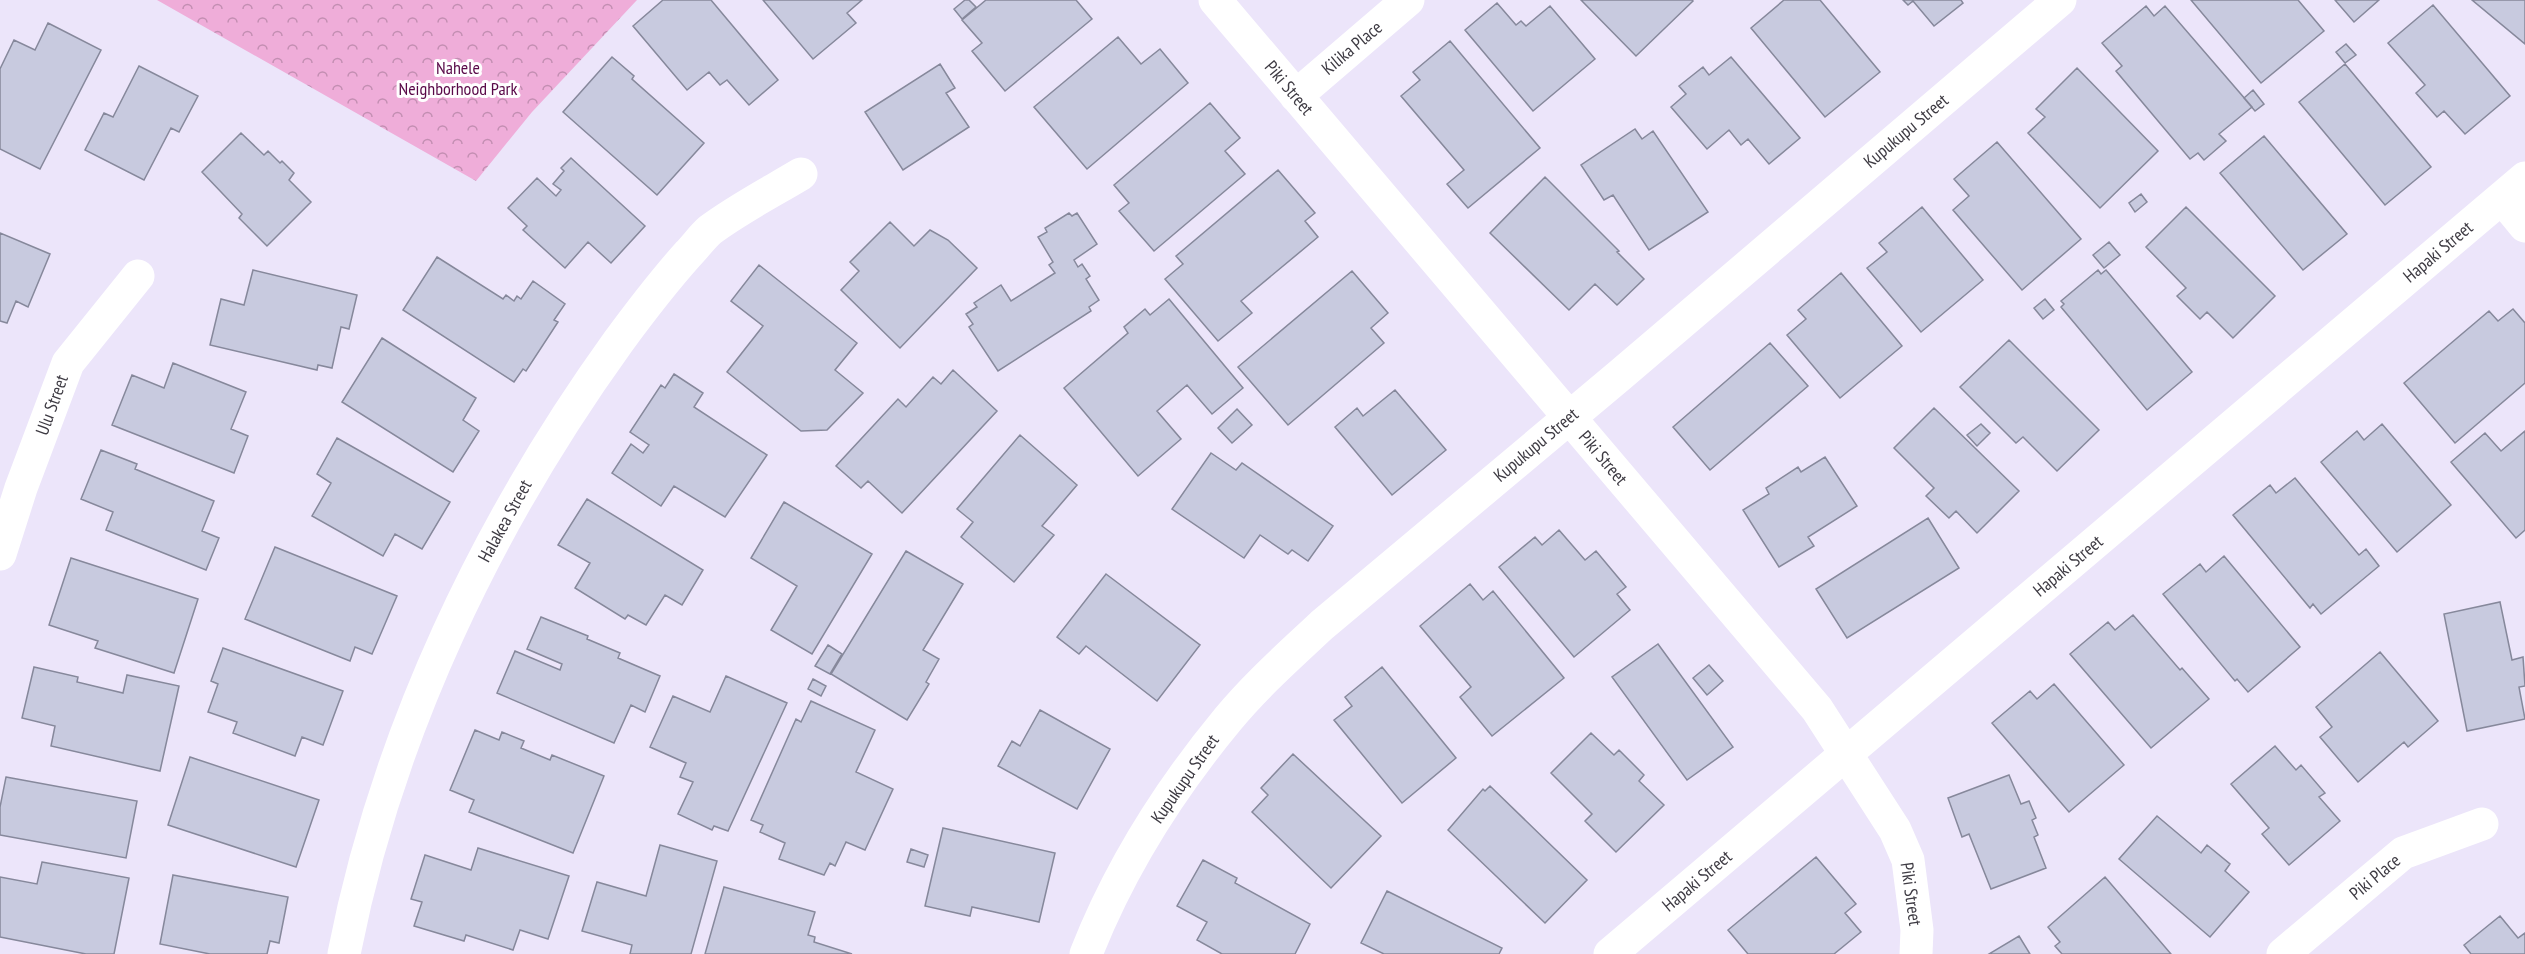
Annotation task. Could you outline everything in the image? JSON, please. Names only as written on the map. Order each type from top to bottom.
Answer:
[{"type":"street","name":"Piki Street","points":[[1215,0],[1817,709],[1895,830],[1908,860],[1917,930],[1916,954]]},
{"type":"street","name":"Kilika Place","points":[[1296,96],[1408,0]]},
{"type":"street","name":"Kupukupu Street","points":[[1086,954],[1131,861],[1165,805],[1229,717],[1322,625],[2060,0]]},
{"type":"street","name":"Halakea Street","points":[[344,954],[363,869],[385,796],[427,684],[464,597],[543,452],[635,319],[668,276],[709,231],[801,174]]},
{"type":"street","points":[[2513,188],[2525,226]]},
{"type":"street","name":"Hapaki Street","points":[[1610,954],[2513,188]]},
{"type":"street","name":"Ulu Street","points":[[0,554],[21,488],[68,363],[138,276]]},
{"type":"street","name":"Piki Place","points":[[2283,954],[2403,853],[2482,824]]},
{"type":"green space","name":"Nahele Neighborhood Park","points":[[157,0],[637,0],[532,112],[476,181]]},
{"type":"building","points":[[663,0],[711,0],[778,80],[749,105],[727,80],[720,85],[709,72],[687,90],[633,26]]},
{"type":"building","points":[[763,0],[862,0],[847,13],[856,23],[813,59]]},
{"type":"building","points":[[965,0],[969,0],[976,7],[962,19],[954,9]]},
{"type":"building","points":[[986,0],[1076,0],[1092,19],[1005,91],[972,51],[982,43],[962,20]]},
{"type":"building","points":[[1581,0],[1692,0],[1693,1],[1636,56]]},
{"type":"building","points":[[1784,0],[1820,0],[1880,72],[1825,117],[1751,28]]},
{"type":"building","points":[[1903,0],[1961,0],[1963,3],[1934,26],[1913,1],[1908,5]]},
{"type":"building","points":[[2191,0],[2298,0],[2324,31],[2261,83]]},
{"type":"building","points":[[2335,0],[2379,0],[2354,22]]},
{"type":"building","points":[[2472,0],[2525,0],[2525,44]]},
{"type":"building","points":[[1497,3],[1516,25],[1521,21],[1526,26],[1550,6],[1595,59],[1533,111],[1465,30]]},
{"type":"building","points":[[2433,5],[2510,96],[2465,134],[2444,111],[2437,117],[2416,93],[2425,85],[2388,43]]},
{"type":"building","points":[[2146,6],[2154,16],[2165,6],[2252,107],[2219,134],[2226,141],[2204,160],[2198,153],[2190,159],[2116,71],[2122,66],[2102,43]]},
{"type":"building","points":[[48,23],[101,50],[40,169],[0,149],[0,69],[14,40],[35,50]]},
{"type":"building","points":[[1118,37],[1141,64],[1160,49],[1188,83],[1087,169],[1034,107]]},
{"type":"building","points":[[1450,41],[1540,148],[1468,208],[1447,184],[1464,170],[1401,96],[1420,80],[1413,72]]},
{"type":"building","points":[[2346,44],[2356,55],[2345,63],[2336,52]]},
{"type":"building","points":[[612,57],[634,76],[632,79],[704,143],[657,195],[563,112]]},
{"type":"building","points":[[1731,57],[1800,138],[1769,164],[1748,139],[1741,145],[1729,130],[1707,149],[1671,107],[1686,94],[1679,86],[1703,67],[1709,75]]},
{"type":"building","points":[[940,64],[955,88],[946,93],[969,127],[903,170],[865,112]]},
{"type":"building","points":[[2345,64],[2431,167],[2385,205],[2299,102]]},
{"type":"building","points":[[139,66],[198,96],[179,132],[171,128],[144,180],[85,150],[104,113],[113,117]]},
{"type":"building","points":[[2077,68],[2158,151],[2100,208],[2028,133],[2045,117],[2036,109]]},
{"type":"building","points":[[2253,90],[2264,104],[2255,111],[2244,98]]},
{"type":"building","points":[[1210,103],[1240,138],[1225,151],[1245,174],[1154,251],[1119,211],[1129,203],[1114,185]]},
{"type":"building","points":[[1635,129],[1642,139],[1653,131],[1708,212],[1649,250],[1613,195],[1604,200],[1581,165]]},
{"type":"building","points":[[241,133],[264,155],[268,151],[280,163],[282,161],[294,173],[289,180],[311,202],[267,246],[239,218],[242,214],[202,172]]},
{"type":"building","points":[[2264,136],[2347,234],[2303,270],[2220,173]]},
{"type":"building","points":[[1997,142],[2081,239],[2022,290],[1953,210],[1969,196],[1954,179]]},
{"type":"building","points":[[571,158],[645,226],[611,263],[588,242],[565,268],[523,230],[527,226],[508,208],[537,178],[556,196],[561,190],[553,184],[564,171],[561,168]]},
{"type":"building","points":[[1278,170],[1315,213],[1305,221],[1318,237],[1241,301],[1252,313],[1218,341],[1165,279],[1183,264],[1176,256]]},
{"type":"building","points":[[1545,177],[1644,279],[1617,305],[1595,284],[1569,310],[1490,233]]},
{"type":"building","points":[[2141,194],[2147,202],[2135,212],[2129,203]]},
{"type":"building","points":[[1922,207],[1983,280],[1921,332],[1867,268],[1887,252],[1879,243]]},
{"type":"building","points":[[2186,207],[2275,296],[2233,338],[2207,312],[2200,319],[2177,296],[2186,288],[2146,247]]},
{"type":"building","points":[[1069,213],[1072,216],[1077,213],[1097,244],[1074,260],[1078,267],[1082,264],[1090,276],[1086,279],[1099,300],[1089,307],[1091,311],[998,371],[969,327],[973,324],[966,314],[977,307],[974,303],[1001,285],[1011,301],[1055,273],[1049,265],[1053,262],[1038,237],[1047,232],[1045,228]]},
{"type":"building","points":[[890,222],[914,246],[930,230],[948,240],[977,268],[900,348],[841,290],[859,271],[850,262]]},
{"type":"building","points":[[0,233],[50,254],[28,307],[16,301],[7,323],[0,321]]},
{"type":"building","points":[[2109,242],[2120,255],[2104,268],[2093,255]]},
{"type":"building","points":[[437,257],[503,299],[506,295],[514,301],[517,296],[521,299],[533,281],[565,304],[554,320],[558,322],[526,371],[523,369],[514,382],[403,310]]},
{"type":"building","points":[[759,265],[857,343],[835,370],[863,393],[827,430],[801,431],[727,372],[763,326],[731,301]]},
{"type":"building","points":[[253,270],[357,295],[349,329],[341,327],[332,368],[318,365],[317,370],[210,345],[221,299],[244,305]]},
{"type":"building","points":[[2098,270],[2101,274],[2106,270],[2192,372],[2147,410],[2061,307],[2064,304],[2061,301]]},
{"type":"building","points":[[1352,271],[1388,313],[1371,328],[1384,343],[1288,425],[1238,367]]},
{"type":"building","points":[[1841,273],[1902,346],[1840,398],[1787,335],[1806,319],[1798,310]]},
{"type":"building","points":[[1169,299],[1243,388],[1212,414],[1187,385],[1157,411],[1181,439],[1138,476],[1064,388],[1128,333],[1124,327],[1145,309],[1150,315]]},
{"type":"building","points":[[2045,299],[2054,310],[2043,319],[2034,308]]},
{"type":"building","points":[[2513,309],[2525,323],[2525,383],[2455,443],[2404,383],[2489,311],[2498,321]]},
{"type":"building","points":[[382,338],[476,398],[463,420],[479,431],[453,472],[342,402]]},
{"type":"building","points":[[2009,340],[2099,430],[2057,471],[2023,437],[2016,443],[1960,387]]},
{"type":"building","points":[[1770,343],[1808,386],[1710,470],[1673,427]]},
{"type":"building","points":[[173,363],[246,392],[231,429],[248,436],[234,473],[112,425],[132,375],[164,388]]},
{"type":"building","points":[[953,370],[997,411],[902,513],[868,481],[861,488],[836,466],[898,399],[906,407],[933,377],[941,384]]},
{"type":"building","points":[[674,374],[703,393],[694,407],[767,455],[725,517],[674,486],[661,506],[612,473],[631,444],[643,453],[649,445],[630,432],[661,385],[665,388]]},
{"type":"building","points":[[1395,390],[1446,450],[1392,495],[1335,427],[1357,408],[1363,416]]},
{"type":"building","points":[[1934,408],[2019,491],[1977,533],[1956,511],[1949,518],[1926,496],[1934,488],[1894,448]]},
{"type":"building","points":[[1237,409],[1252,425],[1232,443],[1218,428]]},
{"type":"building","points":[[1981,424],[1990,433],[1977,446],[1967,435]]},
{"type":"building","points":[[2382,424],[2451,505],[2397,552],[2321,462],[2357,431],[2364,440]]},
{"type":"building","points":[[2525,431],[2525,530],[2516,538],[2451,462],[2485,433],[2501,451]]},
{"type":"building","points":[[1020,435],[1077,485],[1042,526],[1054,535],[1014,582],[961,537],[973,522],[957,509]]},
{"type":"building","points":[[337,438],[450,502],[422,549],[395,534],[383,556],[312,516],[331,483],[317,474]]},
{"type":"building","points":[[101,450],[137,464],[135,469],[214,501],[202,531],[219,538],[206,570],[106,530],[113,512],[81,499]]},
{"type":"building","points":[[1211,453],[1236,470],[1242,463],[1333,526],[1308,561],[1292,550],[1288,554],[1260,535],[1244,558],[1172,509]]},
{"type":"building","points":[[1825,457],[1857,506],[1808,537],[1814,546],[1779,567],[1743,510],[1769,494],[1766,488],[1798,467],[1801,472]]},
{"type":"building","points":[[2295,478],[2359,555],[2366,549],[2379,566],[2321,614],[2313,604],[2310,608],[2233,515],[2270,485],[2276,493]]},
{"type":"building","points":[[587,499],[703,570],[682,605],[665,595],[646,625],[628,615],[625,619],[575,588],[590,563],[558,545]]},
{"type":"building","points":[[784,502],[872,554],[812,654],[771,630],[797,586],[751,558]]},
{"type":"building","points":[[1928,518],[1959,568],[1847,638],[1816,589]]},
{"type":"building","points":[[1559,530],[1585,560],[1596,551],[1626,587],[1617,594],[1630,610],[1574,657],[1499,567],[1535,537],[1542,545]]},
{"type":"building","points":[[275,547],[397,596],[372,654],[355,647],[350,661],[245,619]]},
{"type":"building","points":[[906,551],[963,584],[923,650],[939,659],[926,682],[929,684],[907,720],[831,674]]},
{"type":"building","points":[[2224,556],[2300,647],[2248,692],[2237,679],[2235,681],[2163,594],[2200,564],[2206,572]]},
{"type":"building","points":[[71,558],[198,599],[174,673],[95,648],[98,641],[49,625]]},
{"type":"building","points":[[1106,574],[1200,645],[1157,701],[1086,646],[1079,654],[1057,637]]},
{"type":"building","points":[[1470,584],[1483,600],[1493,591],[1564,678],[1492,736],[1460,697],[1471,687],[1420,626]]},
{"type":"building","points":[[2500,602],[2512,660],[2523,657],[2525,686],[2519,687],[2525,719],[2467,731],[2444,614]]},
{"type":"building","points":[[2133,615],[2180,670],[2182,668],[2209,699],[2151,748],[2070,654],[2108,622],[2115,630]]},
{"type":"building","points":[[541,617],[588,636],[587,639],[620,653],[618,658],[660,676],[645,712],[631,705],[614,743],[497,693],[515,651],[560,670],[562,664],[527,649]]},
{"type":"building","points":[[1658,644],[1733,747],[1687,780],[1612,677]]},
{"type":"building","points":[[828,645],[842,654],[830,674],[815,666]]},
{"type":"building","points":[[223,648],[343,691],[323,745],[302,737],[295,756],[233,733],[237,722],[208,712],[218,684],[211,681]]},
{"type":"building","points":[[2380,652],[2438,721],[2408,747],[2404,742],[2358,782],[2320,737],[2332,727],[2316,707]]},
{"type":"building","points":[[1709,665],[1723,681],[1707,695],[1693,678]]},
{"type":"building","points":[[34,667],[78,677],[77,682],[123,693],[127,675],[179,686],[160,771],[51,746],[55,726],[22,718]]},
{"type":"building","points":[[1382,667],[1456,758],[1402,803],[1334,720],[1352,706],[1345,697]]},
{"type":"building","points":[[726,676],[787,703],[728,831],[714,826],[712,830],[678,814],[693,782],[680,777],[686,763],[650,747],[673,696],[710,712]]},
{"type":"building","points":[[813,679],[826,686],[821,696],[808,689]]},
{"type":"building","points":[[2054,684],[2124,765],[2069,812],[1992,723],[2030,691],[2037,699]]},
{"type":"building","points":[[811,701],[875,730],[856,772],[893,789],[865,850],[846,842],[835,866],[830,863],[824,875],[779,859],[785,843],[760,832],[763,825],[751,820],[796,719],[801,722]]},
{"type":"building","points":[[1040,710],[1110,749],[1077,809],[998,766],[1012,741],[1020,746]]},
{"type":"building","points":[[475,730],[499,740],[502,732],[524,741],[521,748],[550,760],[552,755],[604,776],[573,853],[469,812],[474,800],[450,790]]},
{"type":"building","points":[[1591,733],[1614,755],[1619,750],[1644,775],[1639,781],[1664,805],[1616,852],[1585,821],[1592,814],[1551,773]]},
{"type":"building","points":[[2275,746],[2296,770],[2301,765],[2325,793],[2319,797],[2340,821],[2289,865],[2262,834],[2269,828],[2231,784]]},
{"type":"building","points":[[1293,754],[1381,836],[1331,888],[1252,812],[1268,795],[1261,788]]},
{"type":"building","points":[[190,757],[319,800],[296,867],[168,825]]},
{"type":"building","points":[[2009,775],[2021,804],[2029,801],[2036,818],[2032,820],[2038,835],[2034,837],[2046,868],[1991,889],[1969,834],[1962,837],[1948,798]]},
{"type":"building","points":[[6,777],[137,801],[126,858],[0,835],[0,807]]},
{"type":"building","points":[[1490,786],[1587,880],[1545,923],[1448,830],[1483,789],[1485,791]]},
{"type":"building","points":[[2157,816],[2201,853],[2207,845],[2230,864],[2225,871],[2249,892],[2210,937],[2119,859]]},
{"type":"building","points":[[943,828],[1055,853],[1039,922],[972,907],[970,916],[925,906]]},
{"type":"building","points":[[660,845],[717,861],[691,954],[630,954],[632,945],[582,931],[597,882],[646,896]]},
{"type":"building","points":[[478,848],[569,876],[548,939],[520,930],[513,950],[466,935],[464,941],[414,926],[422,902],[411,899],[425,855],[471,870]]},
{"type":"building","points":[[911,849],[928,855],[924,867],[907,862]]},
{"type":"building","points":[[1816,857],[1856,904],[1845,913],[1861,932],[1834,954],[1748,954],[1728,930]]},
{"type":"building","points":[[1203,860],[1237,878],[1235,883],[1310,924],[1295,954],[1222,954],[1197,940],[1207,922],[1177,906]]},
{"type":"building","points":[[42,862],[129,878],[114,954],[86,954],[0,937],[0,877],[37,884]]},
{"type":"building","points":[[173,875],[288,897],[279,943],[270,941],[267,954],[210,954],[160,944]]},
{"type":"building","points":[[2105,877],[2171,954],[2062,954],[2055,946],[2060,942],[2048,927]]},
{"type":"building","points":[[724,887],[815,912],[808,935],[815,937],[814,942],[852,954],[705,954]]},
{"type":"building","points":[[1387,891],[1502,948],[1499,954],[1384,954],[1361,943]]},
{"type":"building","points":[[2500,916],[2518,938],[2525,933],[2525,954],[2471,954],[2464,945]]},
{"type":"building","points":[[2019,936],[2030,954],[1989,954]]}]
